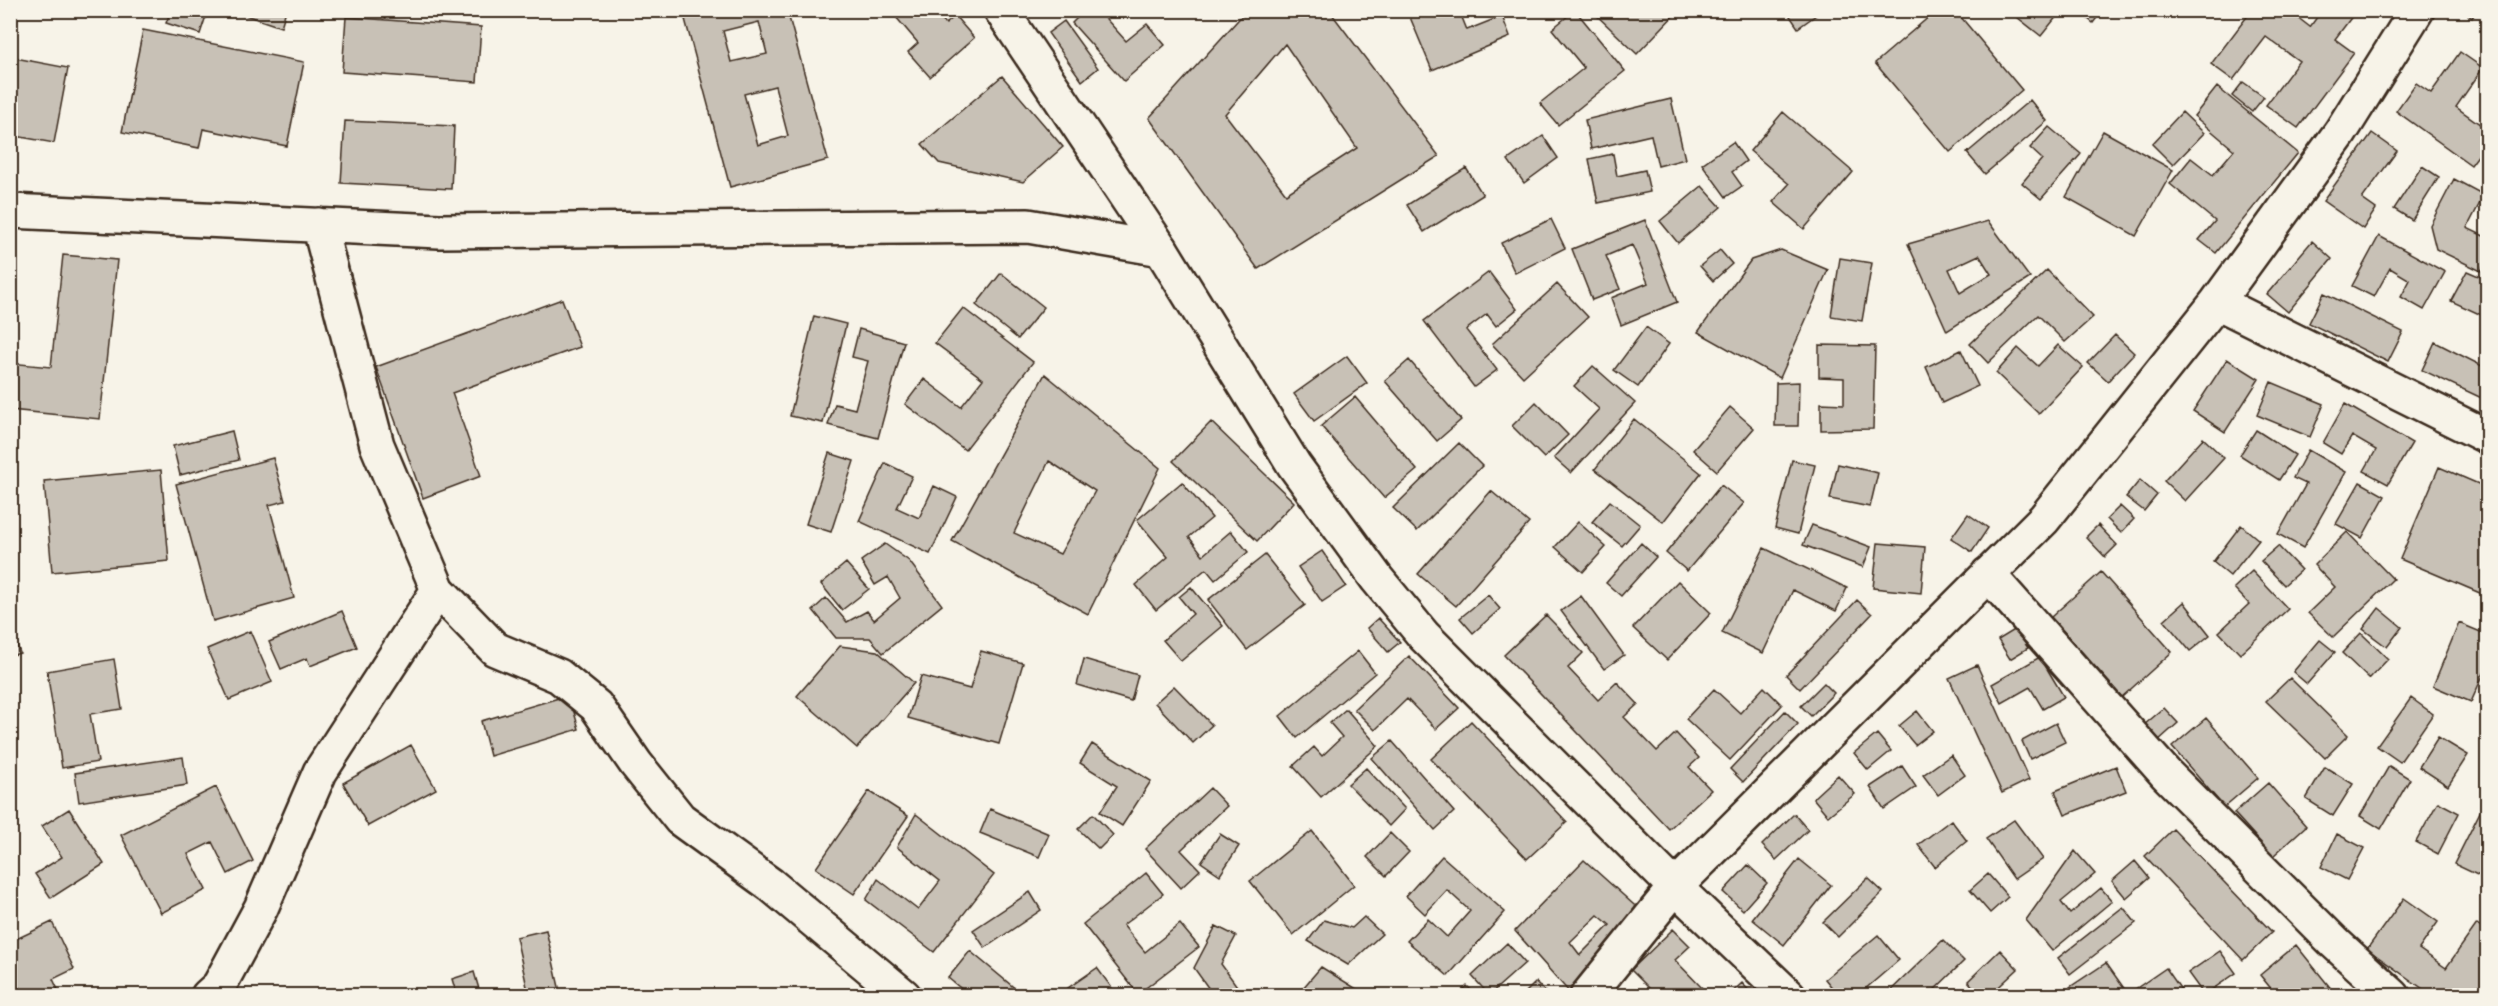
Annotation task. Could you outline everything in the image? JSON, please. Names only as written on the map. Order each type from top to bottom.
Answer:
[{"type":"street","points":[[1001,10],[1161,249],[1294,465],[1377,579],[1424,636],[1789,996]]},
{"type":"street","points":[[1587,996],[1675,886],[2044,519],[2217,302],[2340,133],[2417,10]]},
{"type":"street","points":[[10,211],[439,231],[1028,226],[1161,249]]},
{"type":"street","points":[[319,225],[377,444],[438,590],[495,649],[559,676],[596,706],[636,765],[681,819],[771,885],[904,996]]},
{"type":"street","points":[[2217,302],[2487,437]]},
{"type":"street","points":[[1988,574],[2166,774],[2335,943],[2393,996]]},
{"type":"street","points":[[208,996],[219,986],[261,908],[320,772],[438,590]]},
{"type":"building","points":[[171,10],[208,10],[200,34],[166,23]]},
{"type":"building","points":[[230,10],[286,10],[281,27]]},
{"type":"building","points":[[715,10],[787,10],[828,160],[730,187],[685,19]],"holes":[[[759,22],[767,54],[731,62],[723,31]],[[775,86],[788,136],[758,145],[744,94]]]},
{"type":"building","points":[[890,10],[934,10],[946,24],[955,16],[974,38],[930,77],[908,52],[918,43]]},
{"type":"building","points":[[1085,10],[1098,10],[1126,41],[1147,24],[1165,45],[1124,81],[1072,23]]},
{"type":"building","points":[[1247,10],[1329,10],[1439,156],[1258,269],[1149,118]],"holes":[[[1285,44],[1357,148],[1286,194],[1225,114]]]},
{"type":"building","points":[[1407,10],[1459,10],[1467,30],[1502,16],[1510,37],[1432,70]]},
{"type":"building","points":[[1575,10],[1625,71],[1558,125],[1540,103],[1584,68],[1552,29]]},
{"type":"building","points":[[1591,10],[1679,10],[1637,54]]},
{"type":"building","points":[[1786,10],[1823,10],[1798,28]]},
{"type":"building","points":[[1937,10],[1955,10],[2022,90],[1950,152],[1875,63]]},
{"type":"building","points":[[2008,10],[2062,10],[2041,36]]},
{"type":"building","points":[[2077,10],[2103,10],[2093,23]]},
{"type":"building","points":[[2252,10],[2288,10],[2310,27],[2322,10],[2347,10],[2353,15],[2335,39],[2354,53],[2298,128],[2266,105],[2299,61],[2266,37],[2233,80],[2211,64]]},
{"type":"building","points":[[2462,10],[2477,10],[2472,18]]},
{"type":"building","points":[[346,17],[481,27],[477,82],[342,72]]},
{"type":"building","points":[[1064,21],[1098,68],[1082,81],[1048,33]]},
{"type":"building","points":[[143,30],[304,62],[287,146],[203,129],[199,148],[122,132]]},
{"type":"building","points":[[2460,52],[2483,68],[2456,107],[2488,130],[2488,142],[2471,165],[2396,111],[2416,83],[2431,93]]},
{"type":"building","points":[[10,57],[68,68],[54,143],[10,135]]},
{"type":"building","points":[[1002,76],[1063,147],[1023,182],[939,163],[922,144]]},
{"type":"building","points":[[2243,82],[2264,97],[2252,112],[2232,96]]},
{"type":"building","points":[[2217,87],[2298,153],[2216,253],[2199,240],[2215,221],[2170,184],[2191,158],[2213,175],[2234,150],[2194,116]]},
{"type":"building","points":[[1671,99],[1685,159],[1658,166],[1651,135],[1591,149],[1585,120]]},
{"type":"building","points":[[2030,100],[2047,121],[1985,174],[1967,153]]},
{"type":"building","points":[[1783,112],[1853,172],[1804,229],[1773,202],[1789,184],[1750,151]]},
{"type":"building","points":[[2182,112],[2204,133],[2173,165],[2152,144]]},
{"type":"building","points":[[345,121],[454,126],[451,189],[341,183]]},
{"type":"building","points":[[2049,127],[2081,154],[2041,199],[2022,183],[2042,159],[2030,148]]},
{"type":"building","points":[[2103,131],[2173,170],[2136,236],[2066,197]]},
{"type":"building","points":[[2372,133],[2397,151],[2362,199],[2376,209],[2363,229],[2323,201]]},
{"type":"building","points":[[1543,136],[1558,158],[1524,183],[1508,160]]},
{"type":"building","points":[[1733,142],[1746,161],[1732,172],[1742,186],[1726,197],[1702,164]]},
{"type":"building","points":[[1613,154],[1617,176],[1645,170],[1650,192],[1598,203],[1589,159]]},
{"type":"building","points":[[2422,166],[2439,177],[2412,220],[2394,209]]},
{"type":"building","points":[[1466,168],[1483,195],[1424,232],[1407,205]]},
{"type":"building","points":[[2454,179],[2484,195],[2467,228],[2488,238],[2488,258],[2481,271],[2436,249],[2430,225]]},
{"type":"building","points":[[1702,186],[1721,207],[1678,243],[1660,221]]},
{"type":"building","points":[[1551,219],[1565,248],[1515,273],[1501,243]]},
{"type":"building","points":[[1645,220],[1677,302],[1621,325],[1611,298],[1648,283],[1632,245],[1606,256],[1620,289],[1592,300],[1572,249]]},
{"type":"building","points":[[1988,221],[2030,278],[1947,331],[1908,244]],"holes":[[[1979,255],[1991,274],[1960,293],[1949,269]]]},
{"type":"building","points":[[2379,236],[2445,272],[2424,310],[2401,297],[2410,280],[2390,268],[2374,297],[2352,286]]},
{"type":"building","points":[[2312,241],[2332,259],[2288,312],[2267,294]]},
{"type":"building","points":[[1720,250],[1732,264],[1713,281],[1700,266]]},
{"type":"building","points":[[1781,250],[1828,270],[1780,378],[1698,332],[1751,260]]},
{"type":"building","points":[[63,255],[117,260],[100,419],[10,410],[10,363],[51,367]]},
{"type":"building","points":[[1840,258],[1872,263],[1862,321],[1831,316]]},
{"type":"building","points":[[2047,270],[2093,317],[2065,342],[2038,315],[1988,363],[1970,344]]},
{"type":"building","points":[[2467,271],[2488,280],[2488,318],[2451,301]]},
{"type":"building","points":[[1489,272],[1517,309],[1496,326],[1487,314],[1466,330],[1497,370],[1474,387],[1424,321]]},
{"type":"building","points":[[1001,273],[1044,307],[1018,339],[976,305]]},
{"type":"building","points":[[1557,284],[1588,317],[1523,377],[1492,344]]},
{"type":"building","points":[[2324,293],[2403,332],[2388,362],[2309,323]]},
{"type":"building","points":[[562,299],[580,347],[452,393],[481,476],[423,498],[376,367]]},
{"type":"building","points":[[963,308],[1033,362],[965,450],[905,404],[924,379],[961,407],[983,379],[935,343]]},
{"type":"building","points":[[814,316],[846,324],[823,423],[790,416]]},
{"type":"building","points":[[1646,327],[1669,344],[1638,387],[1614,370]]},
{"type":"building","points":[[859,329],[904,342],[878,438],[828,425],[835,404],[855,409],[868,361],[852,357]]},
{"type":"building","points":[[2115,335],[2134,353],[2108,381],[2088,363]]},
{"type":"building","points":[[2435,342],[2484,367],[2488,359],[2488,401],[2422,370]]},
{"type":"building","points":[[1819,345],[1875,346],[1873,429],[1821,430],[1821,403],[1844,404],[1844,378],[1819,377]]},
{"type":"building","points":[[2058,345],[2083,367],[2039,414],[1996,373],[2018,348],[2038,366]]},
{"type":"building","points":[[1961,350],[1978,386],[1942,403],[1926,367]]},
{"type":"building","points":[[1347,356],[1367,383],[1314,421],[1294,394]]},
{"type":"building","points":[[2227,359],[2259,379],[2225,432],[2193,411]]},
{"type":"building","points":[[1409,360],[1461,420],[1437,441],[1385,381]]},
{"type":"building","points":[[1593,366],[1635,403],[1571,473],[1554,458],[1599,409],[1574,386]]},
{"type":"building","points":[[1045,374],[1160,468],[1088,614],[952,541]],"holes":[[[1049,461],[1095,491],[1060,554],[1014,533]]]},
{"type":"building","points":[[1799,382],[1798,426],[1775,426],[1776,383]]},
{"type":"building","points":[[2271,382],[2324,404],[2310,437],[2257,415]]},
{"type":"building","points":[[1355,397],[1417,470],[1384,498],[1321,426]]},
{"type":"building","points":[[1536,402],[1568,435],[1544,458],[1512,426]]},
{"type":"building","points":[[2345,404],[2412,443],[2388,484],[2364,471],[2376,450],[2352,436],[2341,454],[2323,443]]},
{"type":"building","points":[[1730,407],[1754,428],[1717,471],[1693,450]]},
{"type":"building","points":[[1634,419],[1701,473],[1663,522],[1595,469]]},
{"type":"building","points":[[1211,422],[1294,502],[1257,541],[1173,461]]},
{"type":"building","points":[[2256,430],[2295,455],[2279,480],[2240,455]]},
{"type":"building","points":[[232,431],[239,460],[180,475],[173,446]]},
{"type":"building","points":[[2203,438],[2224,458],[2185,501],[2164,481]]},
{"type":"building","points":[[1459,443],[1482,466],[1417,531],[1393,508]]},
{"type":"building","points":[[2308,450],[2346,472],[2303,548],[2278,534],[2306,484],[2293,478]]},
{"type":"building","points":[[829,453],[854,461],[831,532],[806,524]]},
{"type":"building","points":[[273,458],[285,501],[269,505],[294,598],[213,621],[176,484]]},
{"type":"building","points":[[1792,460],[1815,465],[1798,534],[1775,528]]},
{"type":"building","points":[[885,463],[912,476],[897,508],[919,518],[934,486],[957,497],[930,554],[859,521]]},
{"type":"building","points":[[1838,464],[1878,473],[1870,507],[1830,499]]},
{"type":"building","points":[[2439,467],[2488,488],[2487,596],[2400,559]]},
{"type":"building","points":[[161,470],[169,561],[52,572],[44,481]]},
{"type":"building","points":[[2140,480],[2157,495],[2144,511],[2126,497]]},
{"type":"building","points":[[1182,482],[1212,518],[1189,537],[1203,555],[1231,531],[1248,552],[1215,580],[1206,569],[1156,610],[1136,585],[1168,557],[1137,520]]},
{"type":"building","points":[[2360,482],[2385,496],[2362,538],[2336,524]]},
{"type":"building","points":[[1721,485],[1744,503],[1687,571],[1666,553]]},
{"type":"building","points":[[1491,491],[1529,523],[1456,606],[1418,574]]},
{"type":"building","points":[[1610,501],[1640,525],[1622,546],[1592,522]]},
{"type":"building","points":[[2120,506],[2134,519],[2121,533],[2107,519]]},
{"type":"building","points":[[1968,514],[1988,528],[1972,552],[1951,538]]},
{"type":"building","points":[[1578,522],[1606,547],[1583,572],[1555,547]]},
{"type":"building","points":[[1812,525],[1871,547],[1863,567],[1803,545]]},
{"type":"building","points":[[2098,525],[2117,545],[2105,557],[2086,537]]},
{"type":"building","points":[[2241,525],[2259,540],[2230,576],[2213,562]]},
{"type":"building","points":[[2347,532],[2393,579],[2333,637],[2308,613],[2335,587],[2314,565]]},
{"type":"building","points":[[1641,543],[1656,557],[1621,596],[1606,583]]},
{"type":"building","points":[[1878,543],[1925,547],[1921,593],[1873,588]]},
{"type":"building","points":[[885,544],[909,561],[942,605],[883,653],[870,638],[836,638],[813,610],[826,598],[847,622],[867,611],[874,620],[900,598],[888,577],[875,585],[861,561]]},
{"type":"building","points":[[2278,546],[2301,570],[2284,585],[2261,561]]},
{"type":"building","points":[[1764,548],[1847,588],[1836,611],[1793,590],[1763,653],[1722,633]]},
{"type":"building","points":[[1322,551],[1346,586],[1322,602],[1298,567]]},
{"type":"building","points":[[1265,555],[1305,605],[1247,650],[1208,600]]},
{"type":"building","points":[[846,563],[869,589],[842,610],[821,584]]},
{"type":"building","points":[[2252,571],[2288,609],[2240,654],[2219,632],[2249,604],[2234,588]]},
{"type":"building","points":[[2101,572],[2172,652],[2122,697],[2051,617]]},
{"type":"building","points":[[1678,581],[1711,613],[1667,660],[1633,628]]},
{"type":"building","points":[[1191,587],[1223,626],[1181,661],[1163,640],[1193,614],[1179,597]]},
{"type":"building","points":[[1488,595],[1500,609],[1473,633],[1460,618]]},
{"type":"building","points":[[1581,596],[1624,655],[1604,669],[1561,611]]},
{"type":"building","points":[[1857,600],[1872,614],[1800,689],[1786,675]]},
{"type":"building","points":[[2184,602],[2210,635],[2190,651],[2164,620]]},
{"type":"building","points":[[2379,608],[2402,627],[2387,647],[2363,629]]},
{"type":"building","points":[[342,611],[357,647],[310,666],[307,658],[281,669],[269,642]]},
{"type":"building","points":[[1546,615],[1583,653],[1568,668],[1598,700],[1617,682],[1638,704],[1624,717],[1657,751],[1676,733],[1699,758],[1689,767],[1711,790],[1669,829],[1504,655]]},
{"type":"building","points":[[1378,618],[1400,642],[1388,652],[1367,628]]},
{"type":"building","points":[[2459,623],[2488,635],[2488,664],[2471,702],[2433,686]]},
{"type":"building","points":[[10,626],[20,653],[10,656]]},
{"type":"building","points":[[2016,629],[2028,648],[2010,659],[1998,640]]},
{"type":"building","points":[[250,631],[272,682],[229,700],[207,649]]},
{"type":"building","points":[[2361,633],[2388,659],[2369,679],[2342,653]]},
{"type":"building","points":[[2320,640],[2335,652],[2307,684],[2293,672]]},
{"type":"building","points":[[840,646],[877,651],[914,683],[857,748],[797,696]]},
{"type":"building","points":[[981,651],[1023,663],[999,744],[908,718],[921,676],[970,689]]},
{"type":"building","points":[[1358,651],[1375,673],[1297,738],[1280,716]]},
{"type":"building","points":[[1409,656],[1459,708],[1436,729],[1407,699],[1375,730],[1354,709]]},
{"type":"building","points":[[2040,657],[2064,697],[2043,709],[2030,687],[2002,703],[1992,684]]},
{"type":"building","points":[[114,659],[122,709],[90,714],[98,762],[62,768],[47,671]]},
{"type":"building","points":[[1084,659],[1138,675],[1131,701],[1077,685]]},
{"type":"building","points":[[1977,665],[2029,780],[2002,793],[1949,678]]},
{"type":"building","points":[[2290,678],[2348,735],[2325,758],[2266,701]]},
{"type":"building","points":[[1824,683],[1834,693],[1811,716],[1801,706]]},
{"type":"building","points":[[1174,686],[1212,725],[1193,743],[1155,703]]},
{"type":"building","points":[[1764,687],[1782,705],[1730,760],[1686,719],[1714,689],[1740,713]]},
{"type":"building","points":[[569,695],[579,729],[490,756],[481,721]]},
{"type":"building","points":[[2411,698],[2433,714],[2400,762],[2377,746]]},
{"type":"building","points":[[2164,708],[2178,723],[2158,741],[2144,725]]},
{"type":"building","points":[[1346,709],[1378,746],[1321,797],[1293,766],[1314,747],[1322,756],[1342,737],[1330,723]]},
{"type":"building","points":[[1785,711],[1798,724],[1743,782],[1730,769]]},
{"type":"building","points":[[1917,711],[1933,731],[1915,745],[1899,726]]},
{"type":"building","points":[[2206,718],[2258,778],[2224,807],[2172,747]]},
{"type":"building","points":[[1471,721],[1567,822],[1527,859],[1431,759]]},
{"type":"building","points":[[2056,723],[2065,742],[2030,759],[2022,741]]},
{"type":"building","points":[[1877,734],[1891,751],[1868,770],[1854,753]]},
{"type":"building","points":[[2438,737],[2468,755],[2448,786],[2419,767]]},
{"type":"building","points":[[1392,741],[1454,812],[1435,830],[1372,758]]},
{"type":"building","points":[[1092,744],[1151,781],[1122,826],[1100,812],[1117,786],[1080,763]]},
{"type":"building","points":[[411,745],[436,789],[368,826],[343,783]]},
{"type":"building","points":[[1951,755],[1965,775],[1938,795],[1923,775]]},
{"type":"building","points":[[183,757],[187,785],[79,802],[75,773]]},
{"type":"building","points":[[1902,766],[1916,787],[1884,809],[1870,787]]},
{"type":"building","points":[[2116,766],[2126,791],[2065,815],[2055,791]]},
{"type":"building","points":[[2389,766],[2410,779],[2381,829],[2360,816]]},
{"type":"building","points":[[2325,767],[2353,784],[2333,816],[2306,799]]},
{"type":"building","points":[[1366,768],[1405,809],[1389,826],[1348,784]]},
{"type":"building","points":[[1838,775],[1855,794],[1828,816],[1813,798]]},
{"type":"building","points":[[2268,783],[2306,826],[2273,856],[2234,813]]},
{"type":"building","points":[[216,787],[253,861],[228,874],[212,842],[188,854],[206,890],[161,913],[121,835]]},
{"type":"building","points":[[1210,788],[1227,806],[1181,850],[1200,870],[1181,888],[1145,849]]},
{"type":"building","points":[[869,791],[908,816],[854,894],[816,868]]},
{"type":"building","points":[[2438,802],[2459,813],[2438,854],[2416,842]]},
{"type":"building","points":[[69,809],[104,864],[51,898],[35,874],[62,857],[42,826]]},
{"type":"building","points":[[990,809],[1049,834],[1039,857],[980,833]]},
{"type":"building","points":[[2480,812],[2488,815],[2488,880],[2454,864]]},
{"type":"building","points":[[916,814],[994,875],[934,952],[866,900],[878,879],[918,910],[940,881],[897,847]]},
{"type":"building","points":[[1093,814],[1113,835],[1099,849],[1078,829]]},
{"type":"building","points":[[1794,814],[1808,830],[1776,860],[1762,845]]},
{"type":"building","points":[[1951,820],[1967,841],[1935,867],[1918,845]]},
{"type":"building","points":[[2014,820],[2043,859],[2014,879],[1986,839]]},
{"type":"building","points":[[2173,829],[2272,932],[2243,960],[2145,856]]},
{"type":"building","points":[[1312,831],[1354,885],[1293,935],[1250,881]]},
{"type":"building","points":[[1390,833],[1409,852],[1386,876],[1367,857]]},
{"type":"building","points":[[1220,834],[1239,846],[1220,875],[1201,862]]},
{"type":"building","points":[[2337,834],[2364,848],[2347,880],[2321,867]]},
{"type":"building","points":[[2075,851],[2095,874],[2061,902],[2070,914],[2101,888],[2112,901],[2052,951],[2026,920]]},
{"type":"building","points":[[1442,856],[1505,912],[1448,976],[1407,941],[1428,919],[1447,937],[1470,911],[1447,890],[1425,914],[1406,896]]},
{"type":"building","points":[[1799,859],[1831,885],[1784,945],[1752,919]]},
{"type":"building","points":[[1584,860],[1643,913],[1570,993],[1515,931]],"holes":[[[1598,915],[1610,925],[1580,955],[1570,942]]]},
{"type":"building","points":[[2135,861],[2149,878],[2126,898],[2112,881]]},
{"type":"building","points":[[1748,865],[1767,883],[1743,910],[1723,892]]},
{"type":"building","points":[[1146,873],[1163,894],[1123,925],[1145,952],[1180,924],[1199,947],[1138,994],[1083,924]]},
{"type":"building","points":[[1988,874],[2008,897],[1990,913],[1970,890]]},
{"type":"building","points":[[1868,878],[1883,892],[1838,937],[1823,922]]},
{"type":"building","points":[[1030,892],[1041,910],[985,948],[973,930]]},
{"type":"building","points":[[2404,898],[2438,922],[2419,949],[2446,968],[2477,924],[2488,932],[2488,979],[2476,996],[2433,996],[2367,949]]},
{"type":"building","points":[[2123,907],[2136,923],[2070,974],[2058,958]]},
{"type":"building","points":[[1364,917],[1382,934],[1348,965],[1308,941],[1324,920],[1352,928]]},
{"type":"building","points":[[52,922],[74,969],[53,979],[61,996],[23,996],[10,969],[10,942]]},
{"type":"building","points":[[1216,926],[1236,936],[1221,964],[1244,996],[1214,996],[1194,968]]},
{"type":"building","points":[[1673,929],[1690,946],[1675,960],[1707,993],[1705,996],[1657,996],[1631,970]]},
{"type":"building","points":[[546,930],[561,996],[529,996],[516,937]]},
{"type":"building","points":[[1878,935],[1899,960],[1857,996],[1839,996],[1825,979]]},
{"type":"building","points":[[1943,940],[1964,961],[1928,996],[1885,996]]},
{"type":"building","points":[[1507,943],[1525,963],[1489,995],[1472,976]]},
{"type":"building","points":[[2296,945],[2337,996],[2277,996],[2260,975]]},
{"type":"building","points":[[2000,950],[2018,969],[1989,996],[1981,996],[1968,981]]},
{"type":"building","points":[[970,951],[1024,996],[970,996],[948,978]]},
{"type":"building","points":[[2220,951],[2236,973],[2204,995],[2188,973]]},
{"type":"building","points":[[2106,963],[2128,994],[2166,968],[2184,994],[2076,996],[2070,987]]},
{"type":"building","points":[[1321,967],[1368,996],[1296,996]]},
{"type":"building","points":[[1097,968],[1112,988],[1102,996],[1073,996],[1068,988]]},
{"type":"building","points":[[474,972],[481,996],[457,996],[452,979]]},
{"type":"building","points":[[1536,982],[1549,996],[1522,996]]},
{"type":"building","points":[[1742,983],[1754,996],[1728,996]]},
{"type":"building","points":[[1467,986],[1477,996],[1457,996]]}]
